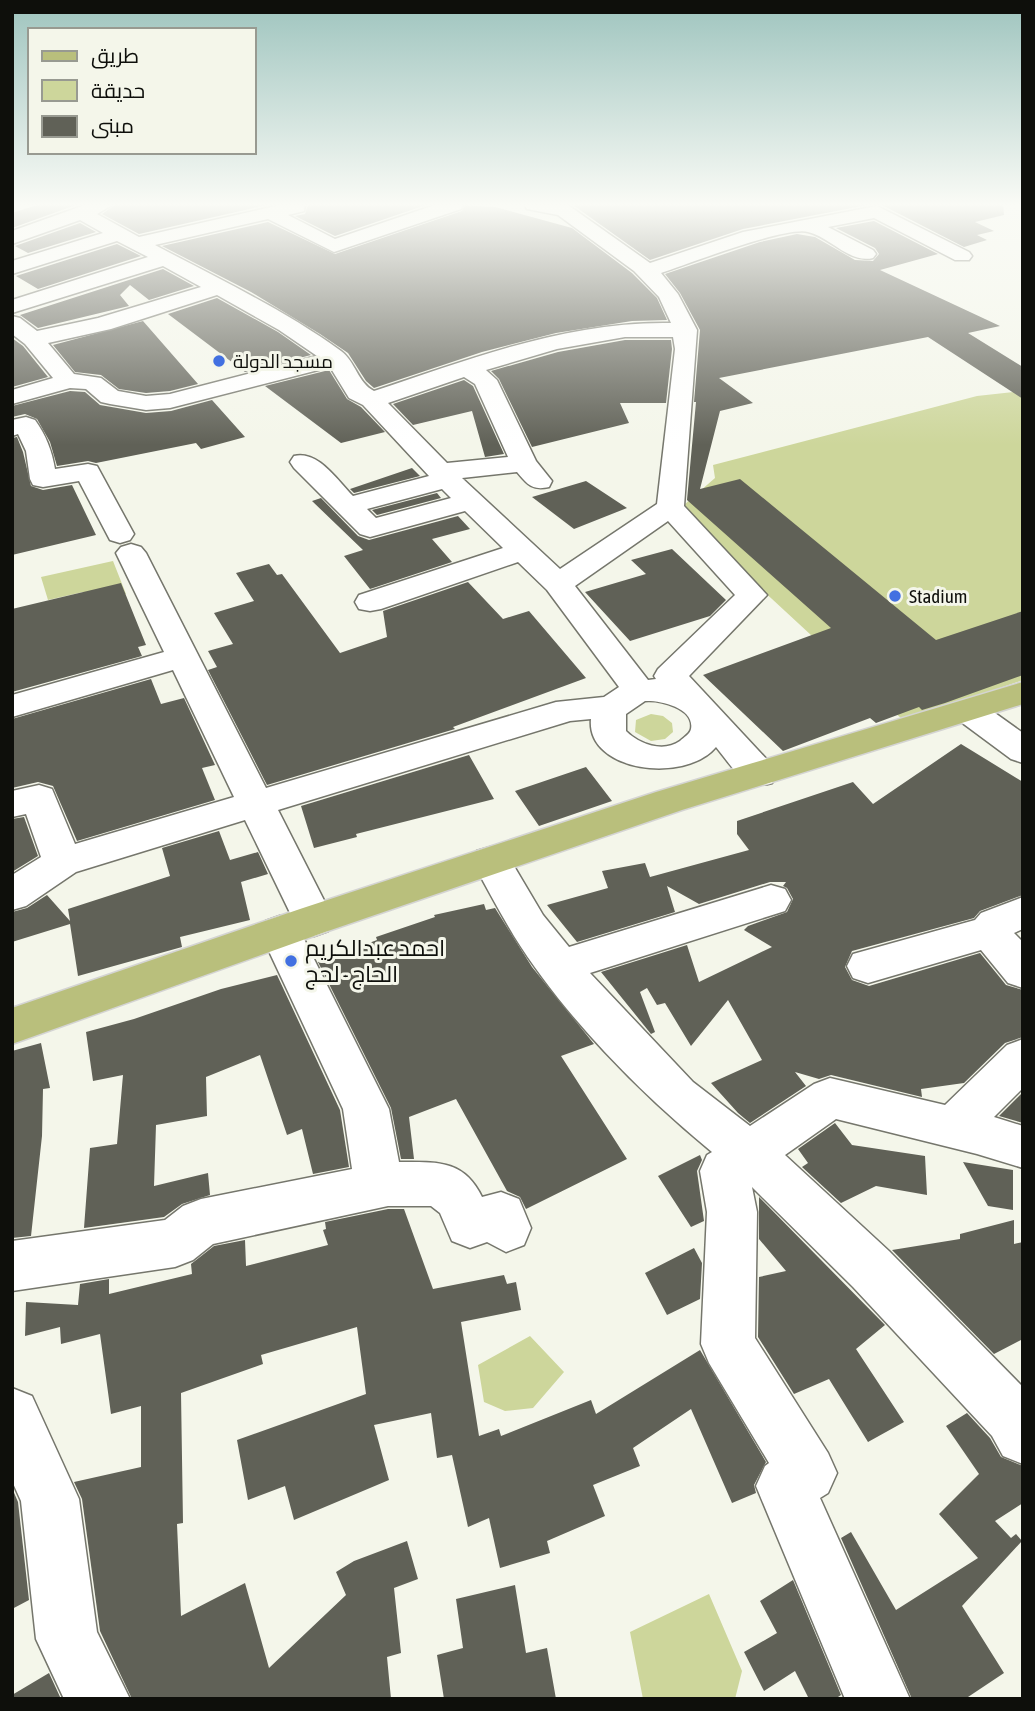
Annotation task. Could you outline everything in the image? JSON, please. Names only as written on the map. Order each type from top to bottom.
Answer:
[{"type":"main road","points":[[12,1026],[297,926],[669,801],[1023,693]]},
{"type":"street","points":[[12,293],[35,285]]},
{"type":"street","points":[[12,307],[60,285]]},
{"type":"street","points":[[213,285],[337,358],[358,393],[372,400],[470,501],[558,584],[625,699]]},
{"type":"street","points":[[558,584],[670,508],[680,428],[686,330],[672,299],[660,285]]},
{"type":"street","points":[[33,339],[103,324],[219,288]]},
{"type":"street","points":[[12,323],[33,339],[67,380]]},
{"type":"street","points":[[372,400],[548,345],[618,331],[686,330]]},
{"type":"street","points":[[12,397],[52,387],[67,380],[93,383],[110,397],[146,403],[170,401],[337,358]]},
{"type":"street","points":[[348,506],[444,475],[531,472],[485,380],[468,369]]},
{"type":"street","points":[[12,428],[26,425],[38,451],[43,480],[88,472],[182,657],[256,806],[297,926],[366,1109],[377,1174],[388,1184]]},
{"type":"street","points":[[303,462],[378,538],[470,501]]},
{"type":"street","points":[[12,467],[41,463]]},
{"type":"street","points":[[670,508],[752,595],[670,676],[759,774]]},
{"type":"street","points":[[370,602],[523,551]]},
{"type":"street","points":[[12,706],[182,657]]},
{"type":"street","points":[[12,895],[62,862],[165,830],[256,806],[568,710],[625,699],[678,694],[700,708],[709,727],[706,740],[694,750],[677,757],[656,758],[636,754],[620,745]]},
{"type":"street","points":[[625,699],[606,719],[609,733],[669,801]]},
{"type":"street","points":[[969,711],[1023,751]]},
{"type":"street","points":[[12,804],[39,798],[62,862]]},
{"type":"street","points":[[491,861],[529,926],[585,999],[677,1096],[749,1153],[871,1269],[1012,1416],[1023,1436]]},
{"type":"street","points":[[560,966],[771,900]]},
{"type":"street","points":[[868,966],[1006,922],[1023,971]]},
{"type":"street","points":[[954,1127],[1023,1058]]},
{"type":"street","points":[[878,1699],[853,1647],[785,1486],[808,1473],[728,1344],[732,1212],[724,1171],[830,1098],[954,1127],[1023,1147]]},
{"type":"street","points":[[12,1266],[175,1243],[201,1223],[388,1184],[439,1184],[457,1197],[470,1224],[501,1214],[506,1228]]},
{"type":"street","points":[[12,1416],[50,1499],[67,1639],[98,1699]]},
{"type":"green space","name":"Stadium","points":[[1023,391],[1023,680],[904,721],[677,511],[715,478],[713,465],[977,396]]},
{"type":"green space","points":[[113,561],[126,594],[88,603],[83,592],[48,600],[41,577]]},
{"type":"green space","points":[[651,714],[663,716],[672,723],[673,732],[665,739],[651,741],[635,732],[636,720]]},
{"type":"green space","points":[[530,1336],[564,1372],[533,1408],[505,1411],[484,1402],[478,1365]]},
{"type":"green space","points":[[709,1594],[742,1671],[735,1699],[643,1699],[630,1632]]},
{"type":"building","points":[[31,285],[51,285],[38,289]]},
{"type":"building","points":[[114,285],[192,285],[194,286],[149,300],[130,285],[120,295],[129,306],[38,328],[20,315]]},
{"type":"building","points":[[237,285],[644,285],[657,298],[667,320],[632,321],[556,333],[482,352],[374,388],[366,381],[348,353]]},
{"type":"building","points":[[674,285],[912,285],[1000,326],[968,333],[1023,367],[1023,399],[928,337],[719,378],[753,403],[720,411],[700,489],[740,479],[936,640],[1023,611],[1023,675],[945,703],[922,710],[919,707],[876,723],[870,718],[783,751],[703,675],[831,628],[687,500],[700,330]]},
{"type":"building","points":[[217,298],[278,332],[311,355],[245,372],[168,314]]},
{"type":"building","points":[[143,321],[198,384],[170,391],[146,393],[119,389],[101,375],[75,372],[53,345]]},
{"type":"building","points":[[12,338],[23,346],[48,377],[12,387]]},
{"type":"building","points":[[625,340],[671,340],[666,403],[620,403],[629,423],[532,447],[499,379],[491,371],[558,352]]},
{"type":"building","points":[[329,370],[347,399],[361,407],[385,432],[341,443],[265,386]]},
{"type":"building","points":[[464,380],[473,386],[504,454],[485,457],[472,411],[413,425],[393,404]]},
{"type":"building","points":[[70,391],[85,392],[100,405],[146,413],[171,411],[212,400],[245,437],[201,449],[196,443],[96,463],[88,461],[57,466],[50,442],[37,419],[25,414],[12,417],[12,406]]},
{"type":"building","points":[[17,437],[31,486],[43,490],[72,485],[96,535],[12,555],[12,438]]},
{"type":"building","points":[[412,468],[420,476],[354,493],[350,489]]},
{"type":"building","points":[[586,481],[627,508],[574,529],[532,497]]},
{"type":"building","points":[[437,493],[441,498],[377,515],[372,510]]},
{"type":"building","points":[[321,498],[358,536],[369,540],[458,516],[470,529],[432,539],[452,562],[370,589],[344,556],[363,550],[312,501]]},
{"type":"building","points":[[672,549],[726,600],[710,616],[630,641],[585,592],[646,574],[631,560]]},
{"type":"building","points":[[269,564],[277,575],[282,574],[340,653],[387,637],[383,611],[468,582],[503,619],[529,611],[586,678],[453,727],[455,729],[267,785],[208,670],[217,667],[208,651],[233,644],[214,613],[254,601],[236,573]]},
{"type":"building","points":[[121,583],[146,645],[138,647],[142,656],[12,692],[12,609]]},
{"type":"building","points":[[151,679],[161,704],[184,698],[215,765],[202,768],[215,800],[77,841],[53,786],[38,782],[12,788],[12,719]]},
{"type":"building","points":[[961,744],[1023,782],[1023,895],[980,911],[974,918],[852,951],[845,967],[852,980],[869,986],[980,953],[1006,985],[1023,990],[1023,1037],[1005,1043],[964,1083],[921,1089],[922,1097],[831,1075],[819,1079],[795,1072],[806,1086],[750,1123],[711,1083],[762,1060],[728,1000],[691,1046],[665,1003],[657,1005],[647,988],[640,992],[655,1032],[651,1034],[601,972],[687,945],[699,982],[772,947],[744,930],[748,926],[787,912],[793,899],[783,886],[786,882],[770,882],[699,904],[667,886],[675,912],[577,942],[547,905],[608,888],[602,871],[645,863],[650,877],[749,850],[737,834],[737,821],[853,782],[873,804]]},
{"type":"building","points":[[469,755],[494,799],[356,834],[357,837],[314,848],[301,806]]},
{"type":"building","points":[[586,767],[612,801],[539,826],[515,791]]},
{"type":"building","points":[[24,817],[38,856],[12,872],[12,819]]},
{"type":"building","points":[[219,831],[230,860],[258,852],[268,874],[241,882],[250,920],[180,937],[182,947],[78,976],[70,924],[12,942],[12,912],[27,908],[47,895],[70,921],[68,909],[170,876],[162,848]]},
{"type":"building","points":[[484,904],[486,910],[495,908],[532,967],[594,1044],[561,1056],[627,1159],[526,1209],[520,1197],[507,1191],[456,1099],[409,1117],[414,1159],[401,1159],[391,1108],[318,962],[377,940],[376,937],[435,917],[434,915]]},
{"type":"building","points":[[277,975],[340,1110],[349,1167],[313,1174],[302,1129],[287,1135],[260,1055],[206,1077],[207,1116],[156,1125],[154,1186],[208,1173],[210,1195],[182,1204],[164,1217],[84,1228],[90,1148],[117,1144],[123,1075],[93,1081],[86,1032],[134,1019],[221,989]]},
{"type":"building","points":[[41,1043],[50,1088],[43,1089],[42,1136],[31,1236],[12,1238],[12,1051]]},
{"type":"building","points":[[1023,1092],[1023,1123],[999,1116]]},
{"type":"building","points":[[835,1123],[852,1145],[925,1156],[927,1195],[876,1186],[841,1203],[802,1167],[808,1163],[798,1149]]},
{"type":"building","points":[[700,1155],[702,1160],[697,1171],[704,1221],[691,1227],[658,1176]]},
{"type":"building","points":[[963,1162],[1013,1170],[1013,1210],[988,1206]]},
{"type":"building","points":[[759,1197],[885,1325],[856,1349],[904,1422],[868,1442],[829,1379],[794,1394],[758,1337],[759,1277],[786,1271],[759,1239]]},
{"type":"building","points":[[388,1209],[404,1209],[433,1289],[504,1275],[507,1284],[516,1282],[521,1310],[461,1322],[479,1436],[499,1429],[501,1436],[591,1400],[596,1414],[700,1350],[766,1462],[754,1485],[756,1493],[732,1503],[691,1409],[633,1448],[640,1466],[593,1485],[605,1516],[547,1541],[550,1553],[500,1568],[489,1518],[468,1527],[452,1455],[437,1458],[431,1413],[374,1425],[389,1480],[294,1520],[285,1486],[248,1500],[237,1440],[366,1394],[357,1327],[261,1355],[263,1364],[181,1393],[183,1523],[177,1524],[181,1616],[245,1583],[269,1668],[346,1595],[336,1572],[354,1561],[407,1541],[418,1579],[394,1588],[401,1653],[387,1657],[391,1699],[132,1699],[100,1631],[82,1499],[74,1482],[141,1467],[141,1406],[111,1414],[100,1334],[61,1344],[60,1327],[25,1336],[26,1302],[78,1305],[80,1284],[109,1279],[109,1294],[192,1274],[191,1264],[214,1246],[245,1240],[246,1266],[328,1245],[323,1230],[326,1229],[325,1222]]},
{"type":"building","points":[[1014,1220],[1014,1244],[1023,1242],[1023,1339],[994,1354],[892,1250],[960,1239],[960,1234]]},
{"type":"building","points":[[694,1248],[702,1263],[700,1299],[667,1315],[645,1273]]},
{"type":"building","points":[[967,1413],[990,1438],[1001,1457],[1023,1466],[1023,1503],[995,1521],[1011,1538],[1016,1534],[1022,1541],[962,1606],[1004,1673],[965,1699],[912,1699],[841,1538],[851,1532],[896,1610],[978,1558],[939,1514],[979,1474],[946,1426]]},
{"type":"building","points":[[12,1488],[18,1502],[29,1600],[12,1609]]},
{"type":"building","points":[[793,1580],[841,1695],[835,1699],[809,1699],[795,1671],[764,1691],[744,1652],[777,1633],[760,1601]]},
{"type":"building","points":[[515,1585],[526,1653],[547,1648],[556,1699],[444,1699],[437,1655],[463,1648],[456,1599]]},
{"type":"building","points":[[49,1673],[61,1699],[12,1699],[12,1695]]},
{"type":"place","name":"مسجد الدولة","points":[[219,361]]},
{"type":"place","name":"Stadium","points":[[895,596]]},
{"type":"place","name":"احمد عبدالكريم الحاج - لحج","points":[[291,961]]}]
